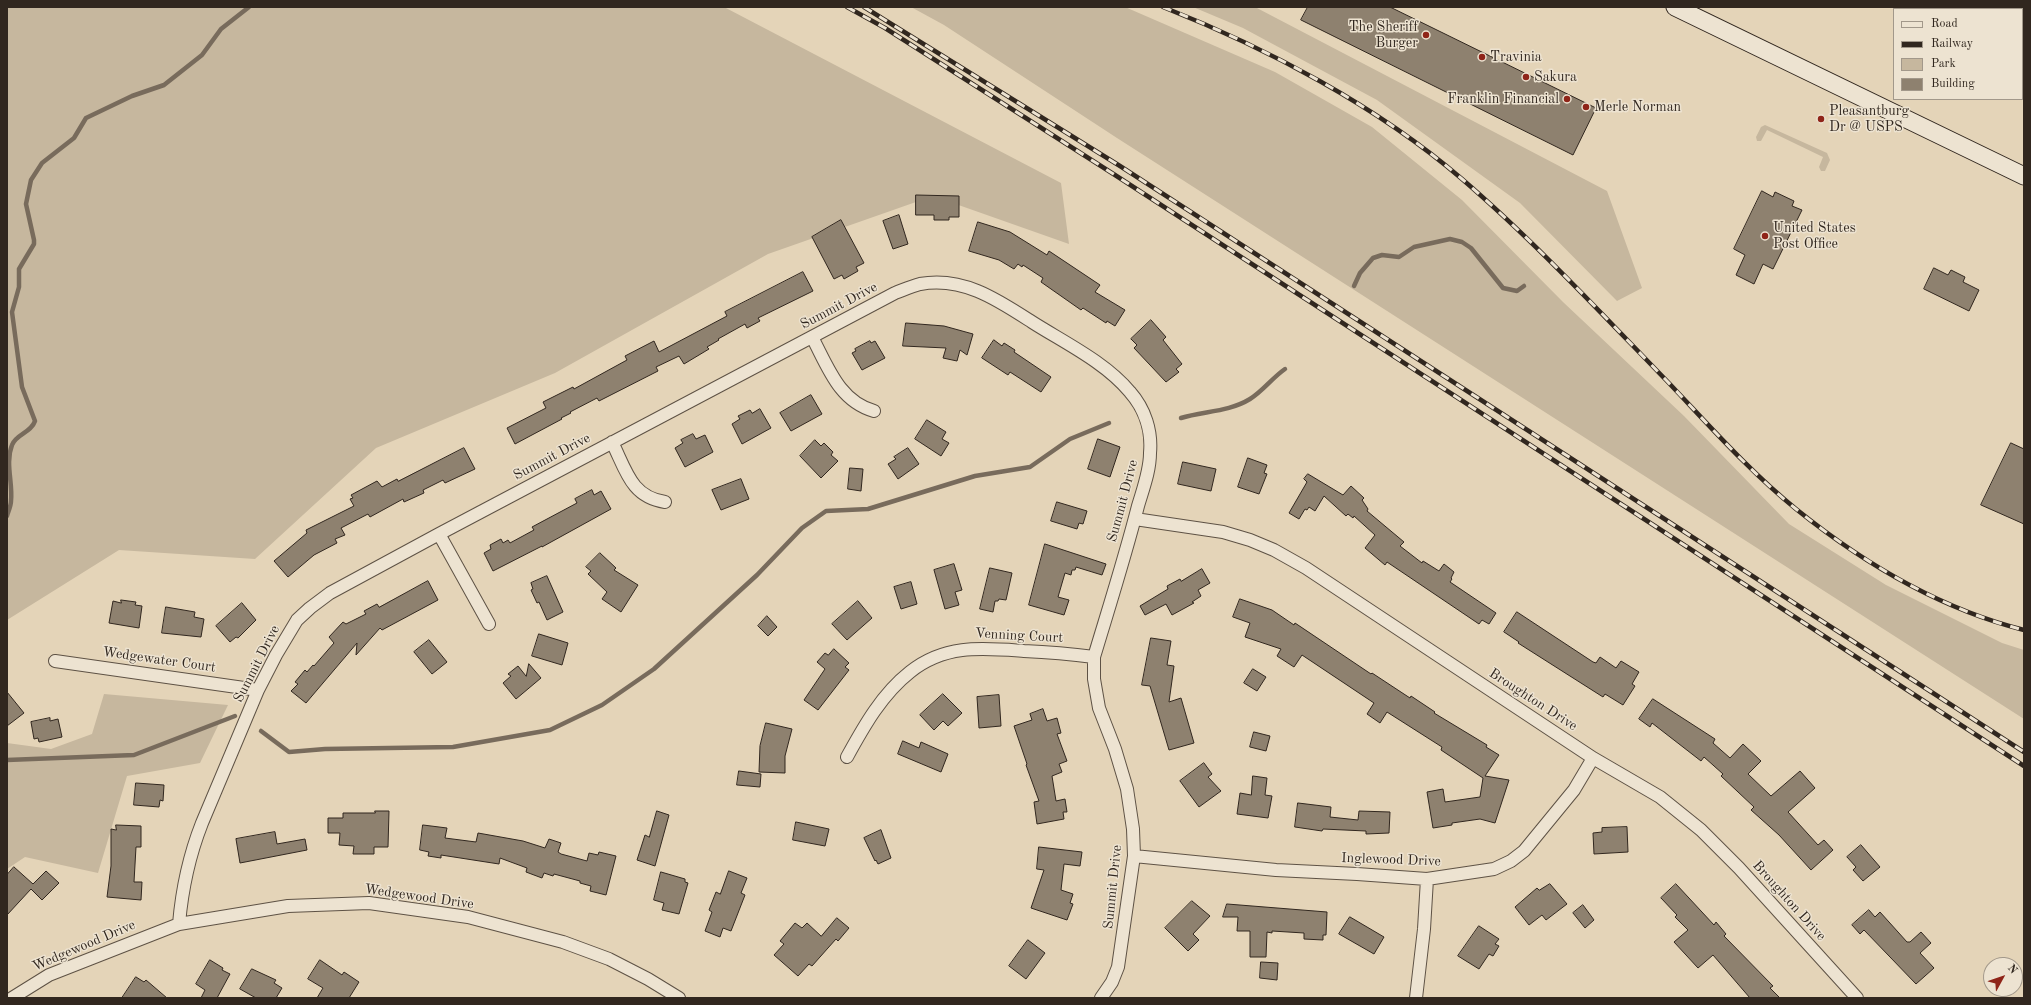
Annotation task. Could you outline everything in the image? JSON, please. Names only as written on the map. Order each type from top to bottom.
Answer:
[{"type":"main road","points":[[1676,7],[2024,176]]},
{"type":"street","name":"Summit Drive","points":[[179,924],[182,889],[194,843],[258,690],[276,655],[297,620],[310,608],[330,593],[439,534],[895,293],[921,284],[944,283],[963,285],[980,291],[1004,304],[1117,378],[1131,393],[1143,411],[1149,426],[1150,453],[1135,519],[1094,657],[1094,680],[1099,708],[1115,749],[1127,789],[1134,856],[1118,967],[1112,982],[1101,998]]},
{"type":"street","points":[[812,337],[841,391],[853,402],[874,412]]},
{"type":"street","points":[[612,442],[634,488],[655,501],[665,502]]},
{"type":"street","name":"Broughton Drive","points":[[1135,519],[1223,532],[1250,540],[1274,550],[1306,568],[1593,758],[1660,797],[1701,830],[1739,868],[1857,998]]},
{"type":"street","points":[[439,534],[489,624]]},
{"type":"street","name":"Venning Court","points":[[847,757],[864,726],[879,704],[895,686],[911,671],[940,655],[976,647],[1094,657]]},
{"type":"street","name":"Wedgewater Court","points":[[55,661],[258,690]]},
{"type":"street","name":"Inglewood Drive","points":[[1134,856],[1276,870],[1427,879],[1494,869],[1511,861],[1524,851],[1574,790],[1593,758]]},
{"type":"street","points":[[1416,998],[1424,929],[1427,879]]},
{"type":"street","name":"Wedgewood Drive","points":[[12,998],[49,976],[179,924],[288,906],[324,903],[369,903],[430,910],[563,942],[609,959],[648,979],[679,998]]},
{"type":"green space","points":[[7,7],[724,7],[1061,183],[1069,244],[933,196],[768,254],[555,373],[376,448],[255,559],[119,550],[7,620]]},
{"type":"green space","points":[[911,7],[1125,7],[1275,72],[1372,127],[1462,200],[1563,302],[1684,416],[1789,524],[1886,585],[2002,643],[2024,650],[2024,719],[1117,138],[944,25]]},
{"type":"green space","points":[[1193,7],[1255,7],[1607,191],[1642,288],[1617,301],[1520,203],[1377,100],[1243,28]]},
{"type":"green space","points":[[1765,125],[1827,153],[1830,160],[1825,171],[1821,171],[1819,167],[1823,157],[1767,130],[1761,141],[1757,141],[1756,137],[1761,127]]},
{"type":"green space","points":[[104,694],[228,705],[200,763],[127,776],[98,873],[25,857],[7,869],[7,743],[51,749],[92,734]]},
{"type":"building","points":[[1308,7],[1390,7],[1596,108],[1573,155],[1301,20]]},
{"type":"building","name":"United States Post Office","points":[[1762,191],[1773,197],[1775,192],[1794,201],[1792,206],[1802,210],[1773,269],[1763,264],[1754,284],[1736,275],[1745,255],[1734,249]]},
{"type":"building","points":[[916,195],[959,196],[959,217],[949,217],[949,220],[934,220],[934,215],[916,215]]},
{"type":"building","points":[[899,215],[908,244],[893,249],[883,221]]},
{"type":"building","points":[[841,220],[864,263],[856,267],[858,271],[844,279],[842,275],[834,279],[812,237]]},
{"type":"building","points":[[978,222],[1010,232],[1047,255],[1049,251],[1100,285],[1095,292],[1125,310],[1115,326],[1107,321],[1106,323],[1083,308],[1081,310],[1041,282],[1043,278],[1023,265],[1022,267],[1018,264],[1014,269],[999,260],[969,251]]},
{"type":"building","points":[[1934,268],[1948,275],[1951,270],[1965,277],[1963,282],[1979,290],[1969,311],[1924,289]]},
{"type":"building","points":[[803,272],[813,291],[758,318],[760,321],[747,328],[745,324],[718,339],[719,340],[707,347],[709,349],[684,364],[679,356],[656,367],[658,371],[599,401],[597,398],[515,444],[507,428],[546,408],[543,402],[573,387],[574,389],[627,360],[625,356],[654,341],[659,352],[727,316],[725,312]]},
{"type":"building","points":[[1151,320],[1166,337],[1163,340],[1182,364],[1176,369],[1179,372],[1166,382],[1134,348],[1137,345],[1131,339]]},
{"type":"building","points":[[906,323],[944,326],[973,334],[967,355],[960,350],[957,361],[943,358],[946,348],[903,346]]},
{"type":"building","points":[[994,340],[1002,346],[1004,343],[1015,350],[1014,352],[1051,377],[1041,392],[1010,372],[1008,375],[982,358]]},
{"type":"building","points":[[870,341],[871,343],[875,341],[885,358],[862,370],[852,353],[856,351],[855,349]]},
{"type":"building","points":[[811,395],[822,414],[791,431],[780,413]]},
{"type":"building","points":[[760,409],[771,428],[742,444],[732,424],[740,419],[738,416],[750,410],[752,413]]},
{"type":"building","points":[[927,420],[946,432],[942,439],[949,443],[941,456],[915,439]]},
{"type":"building","points":[[693,434],[696,439],[705,435],[713,452],[685,467],[675,448],[683,443],[681,440]]},
{"type":"building","points":[[1098,439],[1120,447],[1110,477],[1088,469]]},
{"type":"building","points":[[815,440],[821,446],[824,443],[833,452],[831,455],[838,461],[821,478],[800,456]]},
{"type":"building","points":[[2011,443],[2024,449],[2024,524],[1981,505]]},
{"type":"building","points":[[464,448],[475,469],[445,483],[443,480],[423,490],[424,493],[404,502],[403,499],[370,517],[368,514],[341,528],[345,535],[335,539],[337,543],[314,555],[288,577],[274,561],[307,533],[306,530],[354,506],[350,499],[353,498],[351,495],[377,481],[382,487],[397,479],[398,481]]},
{"type":"building","points":[[908,448],[919,464],[898,479],[888,464],[896,459],[894,457]]},
{"type":"building","points":[[1248,458],[1267,465],[1264,473],[1267,474],[1259,494],[1238,487]]},
{"type":"building","points":[[1183,462],[1216,469],[1211,491],[1178,484]]},
{"type":"building","points":[[850,468],[863,469],[861,491],[848,489]]},
{"type":"building","points":[[1308,474],[1343,495],[1351,486],[1364,498],[1362,500],[1368,509],[1367,511],[1404,542],[1400,546],[1422,563],[1423,561],[1439,571],[1444,564],[1454,572],[1450,582],[1496,613],[1489,624],[1482,620],[1479,624],[1387,562],[1385,565],[1365,548],[1375,535],[1354,516],[1353,518],[1348,514],[1346,516],[1324,496],[1315,511],[1309,507],[1307,510],[1305,509],[1299,519],[1289,513],[1307,482],[1304,479]]},
{"type":"building","points":[[741,479],[749,499],[721,510],[712,490]]},
{"type":"building","points":[[592,490],[594,495],[601,491],[611,509],[542,547],[493,571],[484,553],[491,549],[490,545],[501,539],[503,543],[508,540],[510,543],[534,530],[532,527],[577,503],[575,499]]},
{"type":"building","points":[[1057,502],[1087,511],[1083,524],[1079,523],[1077,529],[1051,521]]},
{"type":"building","points":[[1045,544],[1106,564],[1102,575],[1076,567],[1075,570],[1072,570],[1071,575],[1065,573],[1058,597],[1069,600],[1064,615],[1029,605]]},
{"type":"building","points":[[600,553],[616,568],[614,570],[638,585],[621,612],[602,599],[607,592],[588,574],[591,571],[586,567]]},
{"type":"building","points":[[954,564],[962,590],[955,592],[959,605],[945,609],[934,570]]},
{"type":"building","points":[[990,568],[1012,573],[1006,600],[999,599],[998,601],[995,601],[993,612],[980,609]]},
{"type":"building","points":[[1202,569],[1210,583],[1198,590],[1201,596],[1192,602],[1194,603],[1172,615],[1166,604],[1145,615],[1140,606],[1168,589],[1167,586],[1180,579],[1181,581]]},
{"type":"building","points":[[547,576],[563,612],[547,620],[539,602],[537,603],[531,590],[533,589],[531,583]]},
{"type":"building","points":[[428,581],[438,600],[382,630],[380,628],[356,655],[357,643],[306,703],[291,691],[298,684],[295,682],[305,670],[307,672],[313,665],[314,666],[334,643],[329,637],[343,622],[346,624],[366,614],[364,611],[377,604],[379,607]]},
{"type":"building","points":[[911,582],[917,604],[901,609],[894,587]]},
{"type":"building","points":[[1240,599],[1272,610],[1294,625],[1295,623],[1371,674],[1372,673],[1410,698],[1411,696],[1435,712],[1434,713],[1487,745],[1486,747],[1499,755],[1485,776],[1509,780],[1495,823],[1480,819],[1452,823],[1452,825],[1433,828],[1427,792],[1443,789],[1445,802],[1480,797],[1483,778],[1441,750],[1442,747],[1387,712],[1380,723],[1367,714],[1374,703],[1302,655],[1294,667],[1277,656],[1281,649],[1245,637],[1250,623],[1233,617]]},
{"type":"building","points":[[121,600],[136,602],[135,605],[142,606],[139,628],[109,623],[113,601],[121,603]]},
{"type":"building","points":[[858,601],[872,618],[847,640],[832,624]]},
{"type":"building","points":[[242,603],[256,620],[238,638],[236,637],[230,642],[216,626]]},
{"type":"building","points":[[166,607],[195,612],[194,617],[204,619],[201,637],[162,633]]},
{"type":"building","points":[[1517,612],[1593,662],[1596,663],[1600,657],[1616,668],[1621,661],[1639,672],[1632,684],[1635,686],[1623,705],[1605,694],[1603,697],[1518,643],[1519,642],[1504,632]]},
{"type":"building","points":[[767,616],[777,627],[768,636],[758,626]]},
{"type":"building","points":[[539,634],[568,643],[562,665],[532,656]]},
{"type":"building","points":[[1151,638],[1171,641],[1167,665],[1174,666],[1169,702],[1181,698],[1194,743],[1169,750],[1150,686],[1142,685]]},
{"type":"building","points":[[429,640],[447,662],[432,674],[414,652]]},
{"type":"building","points":[[834,649],[849,663],[845,667],[849,670],[818,710],[804,700],[825,669],[817,662],[825,653],[828,655]]},
{"type":"building","points":[[529,664],[541,678],[516,699],[503,683],[511,676],[508,674],[518,666],[526,676]]},
{"type":"building","points":[[1253,669],[1266,677],[1257,691],[1244,683]]},
{"type":"building","points":[[7,692],[24,713],[7,726]]},
{"type":"building","points":[[943,694],[962,713],[948,726],[943,721],[934,730],[920,715]]},
{"type":"building","points":[[999,695],[1001,726],[979,728],[977,697]]},
{"type":"building","points":[[1653,699],[1715,739],[1713,743],[1730,758],[1743,744],[1761,761],[1748,774],[1771,796],[1800,771],[1815,788],[1788,812],[1818,845],[1824,840],[1833,850],[1811,870],[1779,835],[1751,810],[1754,807],[1721,776],[1723,774],[1704,757],[1701,761],[1652,723],[1650,727],[1639,719]]},
{"type":"building","points":[[1043,709],[1047,721],[1057,718],[1061,733],[1057,734],[1067,761],[1059,764],[1062,772],[1052,776],[1056,801],[1065,799],[1067,812],[1063,812],[1064,819],[1037,824],[1034,802],[1039,801],[1014,726],[1032,720],[1030,714]]},
{"type":"building","points":[[50,718],[50,721],[58,719],[62,737],[39,742],[38,738],[34,739],[31,722]]},
{"type":"building","points":[[766,723],[792,729],[785,756],[785,773],[759,772],[760,746]]},
{"type":"building","points":[[1254,732],[1270,736],[1266,751],[1250,747]]},
{"type":"building","points":[[903,741],[919,748],[921,742],[948,754],[941,772],[898,754]]},
{"type":"building","points":[[1204,763],[1212,774],[1208,777],[1221,791],[1199,807],[1180,781]]},
{"type":"building","points":[[739,771],[761,774],[760,787],[737,785]]},
{"type":"building","points":[[1253,776],[1267,778],[1265,795],[1272,796],[1268,818],[1237,814],[1240,793],[1251,795]]},
{"type":"building","points":[[136,783],[164,785],[163,801],[160,800],[159,807],[134,805]]},
{"type":"building","points":[[1298,803],[1331,807],[1330,817],[1358,820],[1359,811],[1390,812],[1389,833],[1366,834],[1366,831],[1323,829],[1322,831],[1295,827]]},
{"type":"building","points":[[375,811],[389,811],[388,847],[374,847],[374,854],[353,854],[354,846],[339,845],[340,833],[328,833],[328,818],[343,818],[343,813],[375,813]]},
{"type":"building","points":[[657,811],[669,815],[655,866],[637,860],[645,835],[649,837]]},
{"type":"building","points":[[796,822],[829,829],[825,846],[793,840]]},
{"type":"building","points":[[116,825],[141,826],[141,847],[136,847],[134,882],[142,882],[141,900],[107,897],[111,866],[111,829],[116,830]]},
{"type":"building","points":[[423,825],[447,828],[445,838],[476,842],[478,833],[523,841],[545,848],[549,839],[561,843],[558,852],[561,854],[587,861],[589,853],[598,855],[599,852],[616,856],[606,895],[590,891],[591,886],[580,883],[580,881],[554,874],[553,876],[544,873],[542,878],[526,872],[527,868],[500,858],[499,864],[441,855],[441,858],[428,856],[429,852],[420,850]]},
{"type":"building","points":[[1627,827],[1628,852],[1594,854],[1593,833],[1602,832],[1602,828]]},
{"type":"building","points":[[881,830],[891,858],[878,864],[876,860],[875,861],[864,838]]},
{"type":"building","points":[[275,832],[277,844],[305,839],[307,850],[240,863],[236,839]]},
{"type":"building","points":[[1861,845],[1880,867],[1863,881],[1853,870],[1856,867],[1847,857]]},
{"type":"building","points":[[1039,847],[1082,852],[1080,866],[1064,864],[1061,890],[1073,894],[1070,903],[1073,904],[1067,920],[1031,908],[1044,870],[1037,869]]},
{"type":"building","points":[[14,867],[33,884],[46,871],[59,883],[42,900],[31,889],[7,915],[7,875]]},
{"type":"building","points":[[729,871],[747,878],[741,893],[745,895],[731,931],[723,928],[720,937],[705,931],[712,912],[709,910],[716,892],[720,894]]},
{"type":"building","points":[[661,872],[685,879],[685,882],[688,883],[679,914],[662,910],[664,903],[654,900]]},
{"type":"building","points":[[1550,884],[1567,904],[1546,920],[1542,915],[1529,925],[1515,907],[1537,888],[1539,890]]},
{"type":"building","points":[[1676,884],[1714,925],[1716,922],[1726,934],[1724,936],[1773,986],[1770,988],[1780,998],[1750,998],[1713,955],[1698,968],[1674,942],[1688,930],[1675,917],[1677,915],[1661,898]]},
{"type":"building","points":[[1192,901],[1210,916],[1193,934],[1199,940],[1188,951],[1165,928]]},
{"type":"building","points":[[1227,904],[1327,912],[1326,935],[1323,935],[1323,940],[1304,939],[1304,933],[1267,932],[1266,957],[1250,957],[1250,931],[1237,931],[1238,917],[1223,917]]},
{"type":"building","points":[[1583,905],[1594,920],[1585,928],[1573,913]]},
{"type":"building","points":[[1869,910],[1875,917],[1880,912],[1907,942],[1910,942],[1921,932],[1931,943],[1920,953],[1934,968],[1916,984],[1864,930],[1860,934],[1852,925]]},
{"type":"building","points":[[1350,917],[1384,937],[1374,954],[1339,934]]},
{"type":"building","points":[[837,918],[849,928],[838,941],[836,939],[812,966],[809,964],[798,976],[774,955],[784,944],[780,941],[795,923],[802,928],[807,923],[821,936]]},
{"type":"building","points":[[1479,926],[1499,939],[1495,944],[1499,946],[1493,956],[1489,954],[1479,969],[1458,956]]},
{"type":"building","points":[[1028,940],[1045,953],[1026,979],[1009,966]]},
{"type":"building","points":[[210,960],[223,968],[222,970],[230,974],[217,998],[201,998],[205,990],[196,984]]},
{"type":"building","points":[[320,960],[342,975],[344,972],[359,982],[349,998],[317,998],[323,988],[308,979]]},
{"type":"building","points":[[1261,962],[1278,963],[1277,980],[1260,978]]},
{"type":"building","points":[[252,969],[276,980],[274,983],[282,988],[276,998],[256,998],[240,989]]},
{"type":"building","points":[[136,977],[144,982],[146,980],[167,998],[122,998]]},
{"type":"waterway","points":[[7,516],[11,503],[9,459],[12,445],[14,441],[30,428],[35,421],[22,387],[12,312],[19,287],[19,269],[34,244],[26,204],[31,180],[42,163],[74,138],[86,118],[132,96],[164,85],[202,55],[221,29],[249,7]]},
{"type":"waterway","points":[[1354,286],[1360,273],[1373,258],[1382,255],[1399,257],[1414,247],[1450,239],[1462,242],[1471,248],[1503,288],[1517,291],[1524,286]]},
{"type":"waterway","points":[[1181,418],[1225,409],[1242,403],[1255,396],[1285,369]]},
{"type":"waterway","points":[[261,731],[289,752],[325,749],[453,747],[550,730],[602,705],[654,669],[757,575],[802,528],[826,511],[868,509],[975,476],[1030,467],[1070,439],[1109,423]]},
{"type":"waterway","points":[[7,760],[134,755],[235,716]]},
{"type":"railway","points":[[847,7],[885,28],[1115,175],[2024,766]]},
{"type":"railway","points":[[864,7],[1120,166],[2024,752]]},
{"type":"railway","points":[[1163,7],[1242,41],[1320,81],[1394,127],[1429,152],[1489,203],[1541,252],[1745,463],[1796,509],[1848,548],[1904,582],[1963,610],[2024,630]]},
{"type":"place","name":"The Sheriff Burger","points":[[1426,35]]},
{"type":"place","name":"Travinia","points":[[1482,57]]},
{"type":"place","name":"Sakura","points":[[1526,77]]},
{"type":"place","name":"Franklin Financial","points":[[1567,99]]},
{"type":"place","name":"Merle Norman","points":[[1586,107]]},
{"type":"place","name":"Pleasantburg Dr @ USPS","points":[[1821,119]]},
{"type":"place","name":"United States Post Office","points":[[1765,236]]}]
